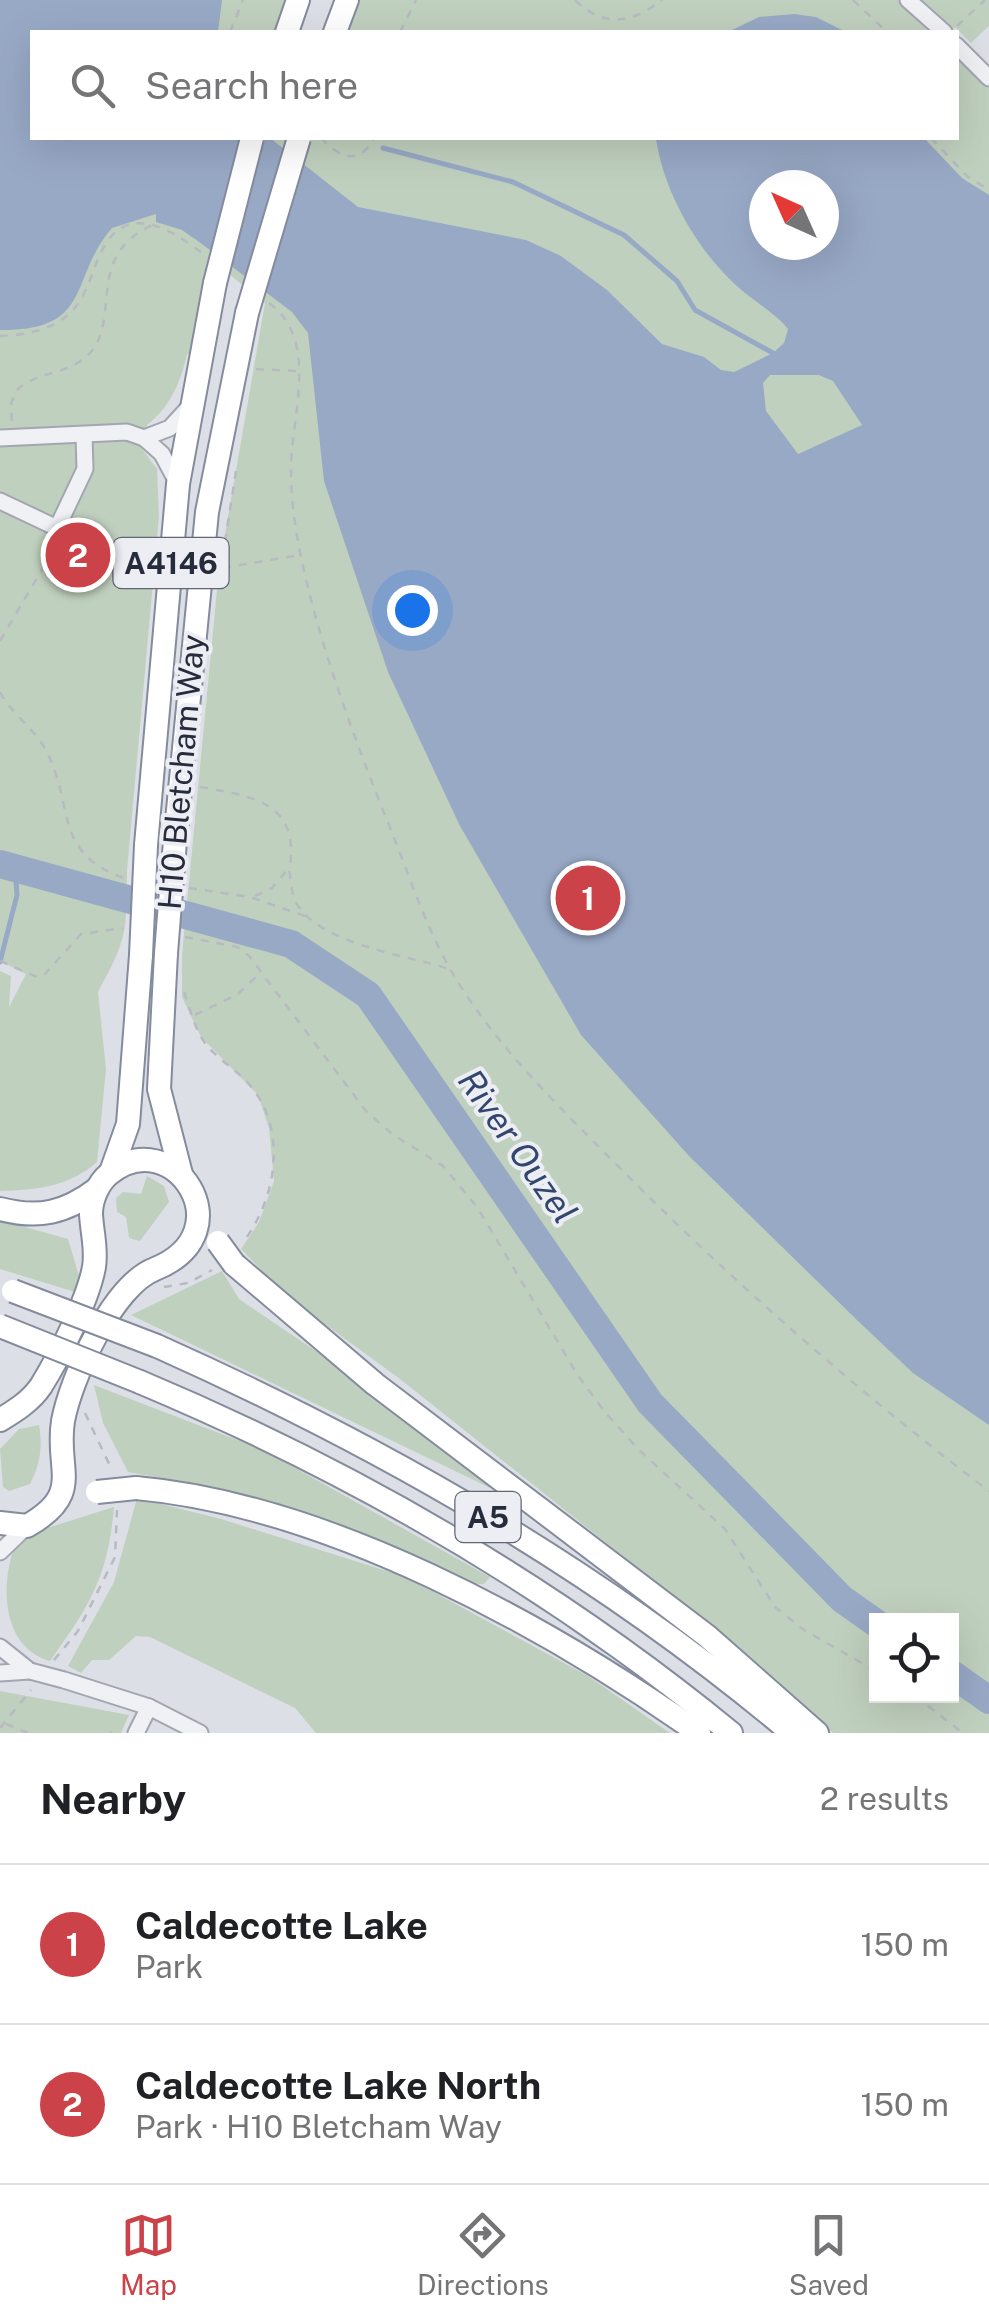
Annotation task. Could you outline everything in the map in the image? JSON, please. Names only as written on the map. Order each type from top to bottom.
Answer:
[{"type":"highway","points":[[288,30],[298,0]]},
{"type":"highway","points":[[336,30],[346,0]]},
{"type":"highway","name":"H10 Bletcham Way","points":[[0,1420],[40,1388],[88,1287],[96,1249],[92,1204],[128,1124],[146,845],[178,484],[214,272],[251,140]]},
{"type":"highway","name":"H10 Bletcham Way","points":[[298,140],[247,313],[205,530],[166,953],[159,1089],[181,1174],[195,1196],[200,1215],[226,1255],[375,1384],[706,1636],[817,1733]]},
{"type":"highway","points":[[0,1209],[29,1216],[56,1212],[140,1160],[154,1161],[181,1174]]},
{"type":"highway","points":[[59,1500],[67,1477],[62,1428],[67,1403],[115,1300],[138,1278],[189,1245],[200,1215]]},
{"type":"highway","name":"A5","points":[[7,1289],[156,1346],[396,1462],[553,1556],[661,1628],[792,1733]]},
{"type":"highway","name":"A5","points":[[0,1326],[251,1428],[520,1578],[599,1631],[731,1733]]},
{"type":"highway","points":[[0,1523],[27,1526],[59,1500],[105,1483],[185,1494],[301,1525],[473,1596],[579,1655],[699,1733]]},
{"type":"street","points":[[908,0],[946,30]]},
{"type":"street","points":[[959,48],[989,78]]},
{"type":"street","points":[[144,438],[170,428],[193,402]]},
{"type":"street","points":[[6,438],[127,432],[144,438],[162,454],[178,484]]},
{"type":"street","points":[[57,528],[85,469],[84,435]]},
{"type":"street","points":[[0,501],[57,528],[92,554]]},
{"type":"street","points":[[0,1552],[27,1526]]},
{"type":"street","points":[[0,1647],[35,1674]]},
{"type":"street","points":[[0,1673],[64,1680],[149,1706],[200,1733]]},
{"type":"street","points":[[136,1733],[149,1706]]},
{"type":"path","points":[[231,30],[243,0]]},
{"type":"path","points":[[401,30],[416,0]]},
{"type":"path","points":[[574,0],[590,14],[616,21],[630,20],[662,0]]},
{"type":"path","points":[[853,0],[885,30]]},
{"type":"path","points":[[950,30],[985,0]]},
{"type":"path","points":[[323,140],[335,152],[348,157],[363,153],[373,140]]},
{"type":"path","points":[[933,140],[968,177],[989,190]]},
{"type":"path","points":[[0,336],[32,333],[56,323],[76,308],[109,238],[134,224],[154,224],[177,234],[214,272]]},
{"type":"path","points":[[6,438],[11,403],[18,389],[88,356],[101,329],[106,286],[120,248],[154,224]]},
{"type":"path","points":[[269,303],[291,324],[300,371],[290,472],[300,554],[332,664],[391,831],[450,970],[520,1067],[673,1222],[813,1347],[989,1491]]},
{"type":"path","points":[[251,369],[300,371]]},
{"type":"path","points":[[223,551],[238,462]]},
{"type":"path","points":[[0,641],[54,549]]},
{"type":"path","points":[[219,568],[300,554]]},
{"type":"path","points":[[200,787],[250,797],[275,810],[292,838],[289,868],[296,904],[308,916],[370,948],[450,970]]},
{"type":"path","points":[[250,897],[272,888],[289,868]]},
{"type":"path","points":[[0,962],[26,973]]},
{"type":"path","points":[[152,1292],[188,1283],[226,1255],[258,1222],[269,1199],[274,1181],[272,1142],[258,1094],[200,1037],[193,1015],[220,1005],[260,973],[366,1110],[392,1134],[443,1166],[508,1253],[577,1374],[604,1412],[638,1450],[725,1530],[776,1606],[804,1630],[869,1668]]},
{"type":"path","points":[[84,1403],[105,1483]]},
{"type":"path","points":[[54,1662],[78,1631],[115,1556],[117,1506]]},
{"type":"path","points":[[28,1733],[2,1725],[35,1674]]},
{"type":"path","points":[[925,1703],[963,1733]]},
{"type":"green space","points":[[0,0],[298,0],[287,30],[30,30],[30,140],[959,140],[959,47],[989,78],[989,1733],[833,1733],[727,1639],[400,1379],[285,1295],[241,1249],[259,1222],[274,1181],[269,1128],[258,1095],[201,1037],[182,997],[182,955],[219,569],[265,303],[220,267],[202,353],[187,354],[173,393],[147,425],[142,449],[157,469],[159,516],[125,922],[115,960],[98,992],[106,1069],[97,1162],[52,1186],[0,1191],[0,971],[11,976],[9,1007],[26,974],[0,961]]},
{"type":"green space","points":[[347,0],[989,0],[989,26],[971,43],[955,27],[336,30]]},
{"type":"green space","points":[[147,1176],[164,1186],[169,1202],[140,1241],[129,1238],[126,1217],[117,1212],[116,1198],[123,1192],[141,1194]]},
{"type":"green space","points":[[0,1220],[68,1239],[79,1276],[75,1292],[0,1269]]},
{"type":"green space","points":[[222,1271],[239,1299],[335,1364],[509,1497],[131,1315]]},
{"type":"green space","points":[[94,1385],[263,1450],[490,1577],[484,1584],[465,1584],[334,1522],[209,1487],[128,1472],[103,1423]]},
{"type":"green space","points":[[39,1425],[41,1448],[30,1484],[9,1491],[3,1487],[0,1449],[19,1429]]},
{"type":"green space","points":[[137,1498],[221,1519],[406,1577],[588,1676],[670,1733],[316,1733],[295,1708],[150,1637],[136,1636],[109,1660],[92,1660],[81,1673],[68,1666],[114,1582]]},
{"type":"green space","points":[[114,1507],[102,1572],[86,1606],[50,1661],[35,1655],[15,1633],[10,1618],[7,1586],[12,1554],[46,1521],[50,1527]]},
{"type":"green space","points":[[0,1691],[129,1715],[121,1733],[0,1733]]},
{"type":"water","points":[[0,0],[222,0],[218,30],[30,30],[30,140],[273,140],[358,207],[526,240],[561,256],[607,290],[662,344],[704,357],[721,370],[734,372],[773,353],[784,343],[788,329],[739,288],[697,239],[666,179],[656,140],[926,140],[962,178],[989,195],[989,1425],[913,1373],[859,1322],[689,1156],[581,1035],[460,826],[388,672],[324,481],[308,333],[292,312],[182,230],[156,222],[156,214],[112,228],[98,247],[75,298],[51,322],[0,330]],"holes":[[[770,375],[819,375],[833,381],[862,425],[798,454],[766,411],[763,383]]]},
{"type":"water","points":[[759,17],[816,17],[842,30],[732,30]]},
{"type":"waterway","points":[[383,148],[513,182],[624,235],[677,281],[695,310],[773,353]]},
{"type":"waterway","name":"River Ouzel","points":[[0,864],[291,944],[368,995],[650,1403],[842,1599],[869,1618]]},
{"type":"waterway","points":[[0,962],[17,895],[15,868]]},
{"type":"waterway","name":"River Ouzel","points":[[959,1679],[989,1700]]},
{"type":"place","name":"Caldecotte Lake North","points":[[78,555]]},
{"type":"place","name":"Caldecotte Lake","points":[[588,898]]}]
